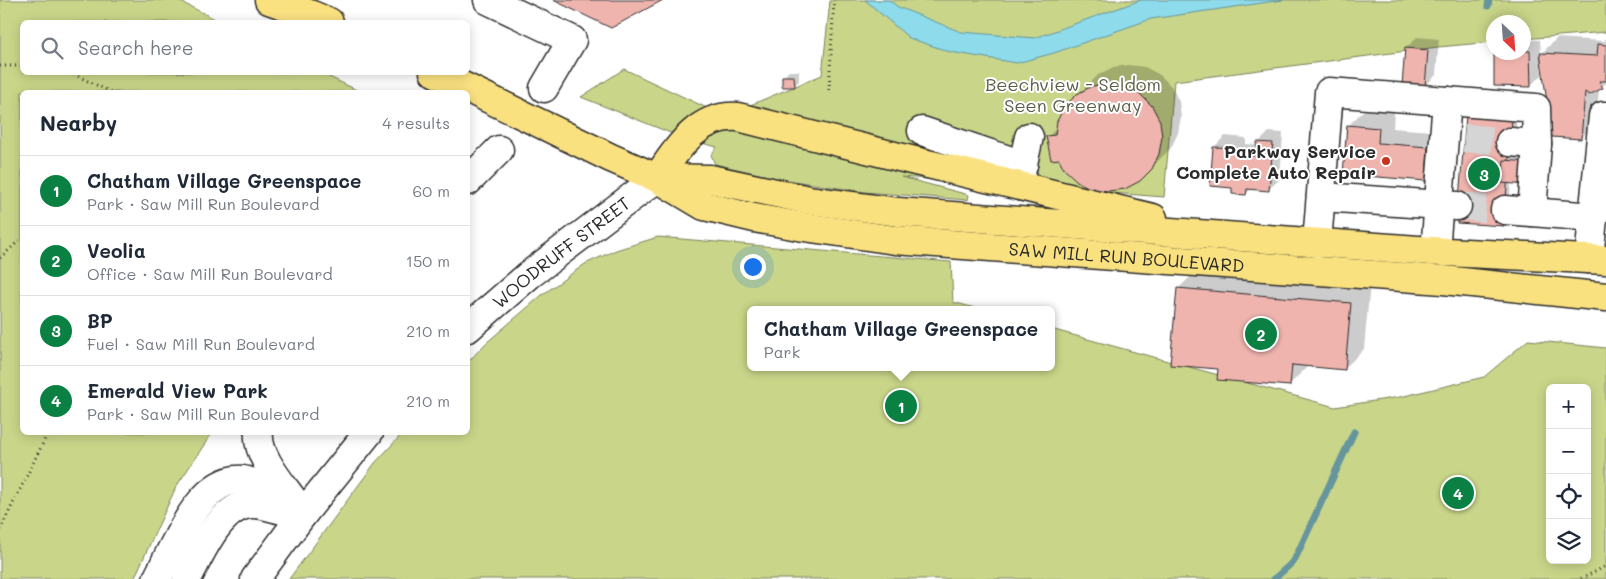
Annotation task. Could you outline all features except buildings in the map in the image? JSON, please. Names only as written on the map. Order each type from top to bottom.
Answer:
[{"type":"highway","points":[[269,0],[321,19]]},
{"type":"highway","points":[[290,0],[321,19]]},
{"type":"highway","name":"SAW MILL RUN BOULEVARD","points":[[440,75],[611,158],[657,178],[704,206],[762,220],[867,237],[1443,280],[1606,297]]},
{"type":"highway","points":[[657,178],[685,140],[708,122],[727,116],[738,117],[1021,175],[1235,237]]},
{"type":"highway","name":"SAW MILL RUN BOULEVARD","points":[[657,178],[710,179],[809,200],[898,212],[1435,252],[1598,260]]},
{"type":"street","points":[[488,0],[572,40],[544,88]]},
{"type":"street","points":[[1317,243],[1329,92],[1536,108],[1524,143],[1532,212]]},
{"type":"street","points":[[1435,252],[1449,206],[1454,137],[1447,101]]},
{"type":"street","points":[[1598,260],[1594,217],[1603,116],[1606,116]]},
{"type":"street","points":[[922,131],[1021,175],[1029,137]]},
{"type":"street","points":[[470,179],[498,150]]},
{"type":"street","name":"WOODRUFF STREET","points":[[470,326],[529,275],[657,178]]},
{"type":"street","points":[[1321,197],[1449,206]]},
{"type":"street","points":[[1505,210],[1594,217]]},
{"type":"street","points":[[258,435],[259,446],[265,459],[303,514]]},
{"type":"street","points":[[255,579],[303,514],[367,435]]},
{"type":"street","points":[[157,579],[195,507],[205,496],[231,482],[243,480],[248,482],[303,514]]},
{"type":"street","points":[[187,579],[218,526],[225,516],[234,510],[253,504],[303,514]]},
{"type":"path","points":[[829,90],[834,0]]},
{"type":"path","points":[[0,66],[20,66]]},
{"type":"path","points":[[74,75],[107,90]]},
{"type":"path","points":[[0,258],[20,240]]},
{"type":"path","points":[[0,530],[47,435]]},
{"type":"path","points":[[1581,579],[1606,566]]},
{"type":"green space","points":[[0,0],[177,0],[217,20],[20,20],[20,75],[325,75],[357,90],[20,90],[20,435],[211,435],[176,487],[134,579],[0,579]]},
{"type":"green space","name":"Beechview - Seldom Seen Greenway","points":[[1606,0],[1606,32],[1531,38],[1531,15],[1486,15],[1486,43],[1438,47],[1174,81],[1164,197],[901,177],[969,195],[968,200],[865,192],[781,179],[715,164],[711,155],[717,147],[683,138],[581,97],[624,69],[724,116],[822,75],[830,1]]},
{"type":"green space","points":[[658,237],[951,262],[953,302],[968,306],[747,306],[747,371],[1055,371],[1055,330],[1335,407],[1400,397],[1484,377],[1528,340],[1606,348],[1606,579],[289,579],[375,463],[401,435],[470,435],[470,360],[485,344],[542,295],[585,264],[616,250]]},
{"type":"water","points":[[865,0],[889,0],[898,7],[961,32],[1035,38],[1141,0],[1283,0],[1151,19],[1054,53],[1017,63],[950,52],[909,38]]},
{"type":"waterway","points":[[1488,6],[1489,0]]},
{"type":"waterway","points":[[1274,579],[1294,561],[1354,432]]},
{"type":"tunnel","points":[[1464,138],[1510,142]]},
{"type":"tunnel","points":[[1458,206],[1505,210]]},
{"type":"place","name":"Parkway Service Complete Auto Repair","points":[[1386,161]]},
{"type":"place","name":"BP","points":[[1484,174]]},
{"type":"place","name":"Veolia","points":[[1261,334]]},
{"type":"place","name":"Chatham Village Greenspace","points":[[901,406]]},
{"type":"place","name":"Emerald View Park","points":[[1458,493]]}]
